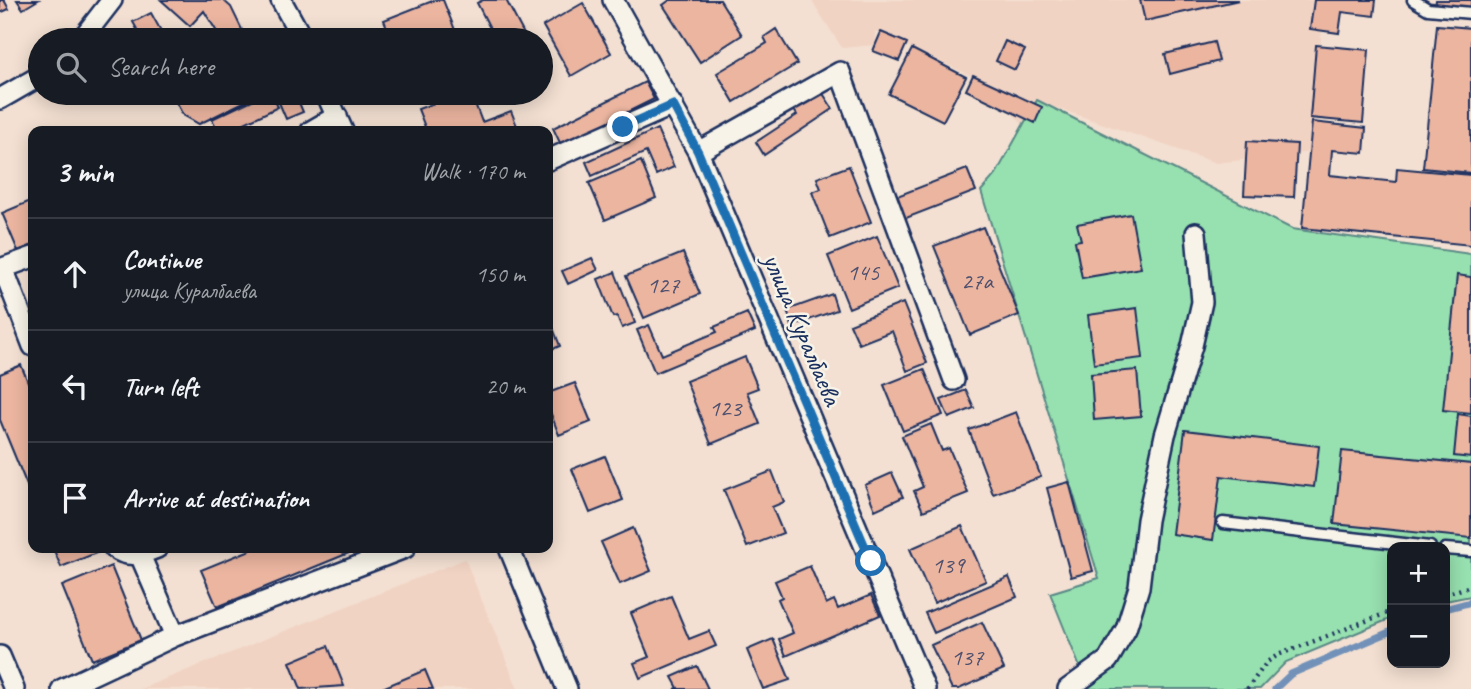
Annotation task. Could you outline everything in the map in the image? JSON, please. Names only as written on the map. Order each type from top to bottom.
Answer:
[{"type":"street","points":[[90,28],[112,0]]},
{"type":"street","points":[[281,0],[296,28]]},
{"type":"street","name":"улица Куралбаева","points":[[613,0],[698,152],[925,689]]},
{"type":"street","points":[[698,152],[841,72],[954,380]]},
{"type":"street","points":[[0,99],[28,83]]},
{"type":"street","points":[[331,105],[340,124]]},
{"type":"street","points":[[553,158],[673,105]]},
{"type":"street","points":[[1068,689],[1108,660],[1126,629],[1139,587],[1147,520],[1165,435],[1202,302],[1196,233]]},
{"type":"street","points":[[28,259],[1,269],[28,334]]},
{"type":"street","points":[[148,553],[175,636]]},
{"type":"street","points":[[62,689],[175,636],[392,553]]},
{"type":"street","points":[[511,553],[567,689]]},
{"type":"street","points":[[0,656],[14,689]]},
{"type":"lane","points":[[1413,0],[1428,9],[1471,13]]},
{"type":"lane","points":[[1223,523],[1387,542]]},
{"type":"lane","points":[[1450,549],[1471,551]]},
{"type":"path","points":[[1450,592],[1471,586]]},
{"type":"path","points":[[1247,689],[1267,662],[1278,655],[1387,613]]},
{"type":"shaded area","points":[[811,0],[1324,0],[1312,152],[1216,163],[1037,101],[1023,125],[984,82],[875,31],[876,45],[842,48]]},
{"type":"shaded area","points":[[465,559],[518,689],[140,689]]},
{"type":"green space","points":[[1037,100],[1292,229],[1471,254],[1471,596],[1450,600],[1450,542],[1387,542],[1387,620],[1286,662],[1260,689],[1064,689],[1085,680],[1050,593],[1099,578],[981,191],[996,174]]},
{"type":"building","points":[[0,0],[4,0],[9,9],[0,13]]},
{"type":"building","points":[[17,0],[38,0],[23,9]]},
{"type":"building","points":[[161,0],[223,0],[231,7],[241,28],[215,28],[204,11],[190,26]]},
{"type":"building","points":[[435,0],[443,0],[454,28],[387,28],[384,20]]},
{"type":"building","points":[[483,0],[506,0],[521,28],[490,28],[477,3]]},
{"type":"building","points":[[670,0],[720,0],[742,35],[700,62],[663,5]]},
{"type":"building","points":[[1140,0],[1239,0],[1145,21]]},
{"type":"building","points":[[1314,0],[1376,0],[1374,16],[1342,12],[1339,33],[1310,29]]},
{"type":"building","points":[[1436,0],[1471,0],[1471,10],[1435,6]]},
{"type":"building","points":[[583,3],[611,53],[571,76],[553,44],[553,28],[543,26]]},
{"type":"building","points":[[151,13],[159,28],[136,28],[133,22]]},
{"type":"building","points":[[1437,25],[1471,28],[1471,173],[1423,168]]},
{"type":"building","points":[[776,29],[797,64],[734,102],[717,73],[767,43],[764,37]]},
{"type":"building","points":[[881,32],[907,43],[899,61],[873,51]]},
{"type":"building","points":[[1005,41],[1025,50],[1015,70],[996,61]]},
{"type":"building","points":[[1214,42],[1219,61],[1170,74],[1165,54]]},
{"type":"building","points":[[1316,45],[1369,50],[1363,123],[1310,118]]},
{"type":"building","points":[[912,49],[966,77],[943,121],[889,94]]},
{"type":"building","points":[[973,75],[1042,107],[1035,123],[966,90]]},
{"type":"building","points":[[645,82],[654,99],[561,145],[553,128]]},
{"type":"building","points":[[822,92],[833,109],[764,155],[756,142],[797,115],[794,110]]},
{"type":"building","points":[[178,105],[238,105],[199,124],[183,115]]},
{"type":"building","points":[[242,105],[278,107],[238,126],[216,126],[212,119]]},
{"type":"building","points":[[280,105],[300,105],[303,112],[286,119]]},
{"type":"building","points":[[429,105],[476,105],[482,122],[511,111],[517,126],[425,126],[418,109]]},
{"type":"building","points":[[1312,122],[1366,128],[1364,153],[1332,150],[1330,175],[1396,182],[1397,168],[1471,175],[1471,245],[1302,228]]},
{"type":"building","points":[[657,129],[674,167],[656,175],[646,152],[592,176],[586,162]]},
{"type":"building","points":[[1247,141],[1297,144],[1294,197],[1244,195]]},
{"type":"building","points":[[641,161],[656,198],[605,220],[589,183]]},
{"type":"building","points":[[849,166],[871,222],[830,238],[812,192],[821,189],[817,178]]},
{"type":"building","points":[[967,169],[976,191],[901,220],[892,198]]},
{"type":"building","points":[[28,202],[28,247],[18,251],[2,213]]},
{"type":"building","points":[[1131,214],[1141,268],[1082,278],[1075,241],[1081,240],[1077,224]]},
{"type":"building","points":[[983,227],[1019,315],[970,335],[934,246]]},
{"type":"building","points":[[877,236],[898,288],[849,308],[828,256]]},
{"type":"building","points":[[683,253],[700,294],[644,318],[626,276]]},
{"type":"building","points":[[592,258],[598,270],[568,284],[562,271]]},
{"type":"building","points":[[615,272],[635,323],[622,328],[617,316],[613,317],[598,279]]},
{"type":"building","points":[[1457,275],[1471,277],[1471,413],[1443,410]]},
{"type":"building","points":[[832,294],[837,310],[792,326],[787,310]]},
{"type":"building","points":[[903,303],[927,363],[907,371],[892,331],[859,344],[850,324]]},
{"type":"building","points":[[1137,308],[1143,358],[1094,364],[1088,315]]},
{"type":"building","points":[[747,313],[755,331],[655,373],[637,330],[649,325],[662,355],[717,332],[714,327]]},
{"type":"building","points":[[553,328],[560,346],[553,349]]},
{"type":"building","points":[[745,357],[758,388],[747,392],[760,424],[711,444],[686,381]]},
{"type":"building","points":[[21,365],[28,382],[28,488],[0,420],[0,374]]},
{"type":"building","points":[[924,369],[943,415],[903,431],[884,385]]},
{"type":"building","points":[[1137,370],[1141,416],[1094,420],[1091,374]]},
{"type":"building","points":[[575,383],[591,422],[559,435],[553,419],[553,391]]},
{"type":"building","points":[[966,390],[974,408],[949,418],[941,400]]},
{"type":"building","points":[[1016,412],[1041,477],[993,494],[969,430]]},
{"type":"building","points":[[1458,414],[1471,416],[1471,458],[1454,456]]},
{"type":"building","points":[[931,424],[942,451],[949,448],[968,493],[923,511],[914,491],[923,487],[902,436]]},
{"type":"building","points":[[1185,430],[1319,446],[1314,487],[1221,476],[1213,540],[1172,534]]},
{"type":"building","points":[[1342,451],[1471,464],[1471,538],[1334,524]]},
{"type":"building","points":[[605,456],[623,500],[590,513],[572,469]]},
{"type":"building","points":[[772,471],[784,502],[772,507],[783,533],[747,547],[724,490]]},
{"type":"building","points":[[892,473],[903,497],[875,510],[865,485]]},
{"type":"building","points":[[1069,482],[1093,571],[1071,577],[1047,488]]},
{"type":"building","points":[[962,526],[986,581],[934,603],[910,549]]},
{"type":"building","points":[[633,528],[651,571],[620,584],[601,542]]},
{"type":"building","points":[[55,553],[96,553],[61,567]]},
{"type":"building","points":[[243,553],[349,553],[217,607],[201,570]]},
{"type":"building","points":[[111,566],[141,640],[92,660],[62,586]]},
{"type":"building","points":[[810,566],[826,604],[834,600],[838,609],[871,595],[880,615],[786,656],[779,639],[793,633],[778,599],[782,597],[775,581]]},
{"type":"building","points":[[1009,577],[1017,597],[934,633],[925,613]]},
{"type":"building","points":[[671,596],[689,639],[709,631],[716,646],[640,678],[634,663],[649,657],[631,613]]},
{"type":"building","points":[[982,622],[1004,669],[959,689],[952,689],[931,645]]},
{"type":"building","points":[[773,639],[790,680],[763,689],[747,650]]},
{"type":"building","points":[[328,646],[344,686],[301,689],[290,662]]},
{"type":"building","points":[[697,666],[708,689],[675,689],[678,688],[672,677]]},
{"type":"building","points":[[425,670],[433,689],[380,689]]},
{"type":"waterway","points":[[1450,608],[1471,602]]},
{"type":"waterway","points":[[1275,689],[1291,674],[1387,633]]},
{"type":"route","points":[[623,127],[673,105],[698,152],[871,561]]}]
